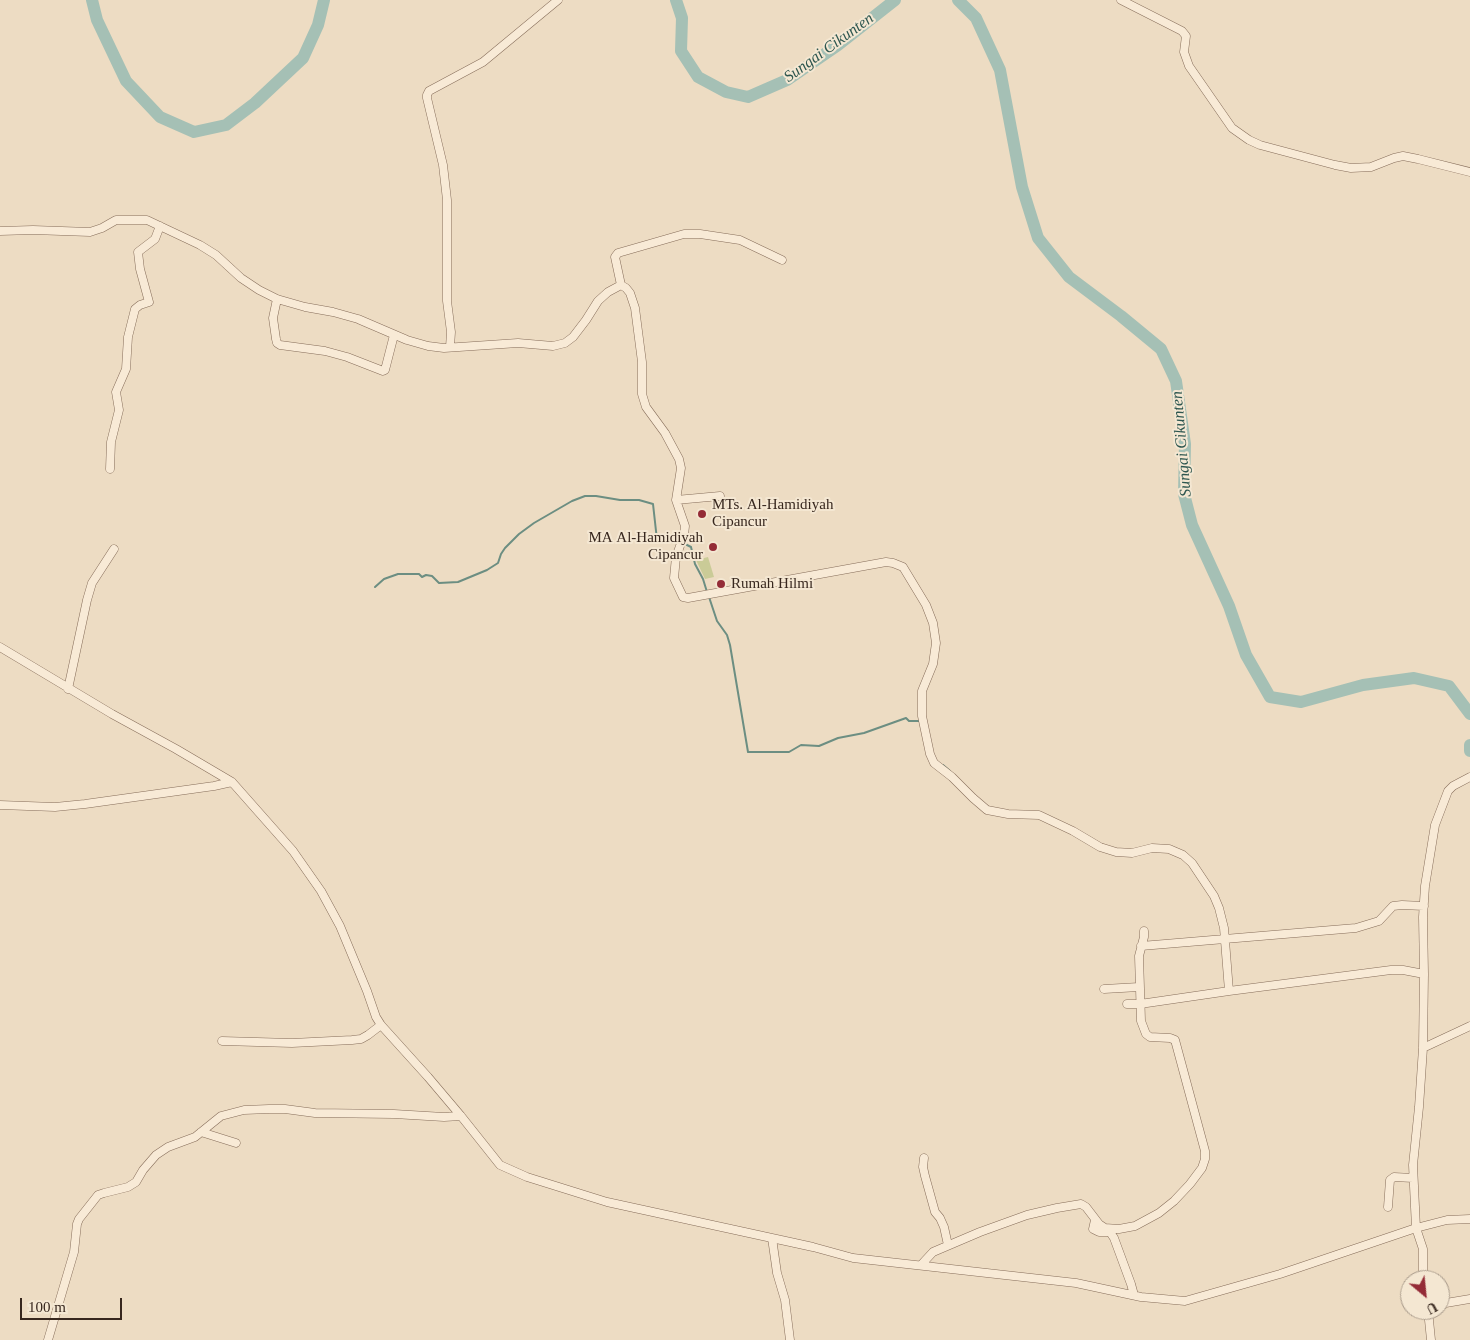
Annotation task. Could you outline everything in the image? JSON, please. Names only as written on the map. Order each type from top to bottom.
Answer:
[{"type":"street","points":[[450,347],[447,300],[447,200],[443,165],[427,95],[429,91],[483,62],[558,0]]},
{"type":"street","points":[[1121,0],[1182,31],[1186,36],[1184,52],[1189,66],[1232,128],[1249,140],[1260,145],[1351,168],[1371,167],[1403,156],[1470,172]]},
{"type":"street","points":[[0,231],[90,232],[116,220],[147,220],[200,245],[247,282],[277,299],[358,319],[394,336],[428,346],[450,347],[518,343],[553,346],[565,343],[573,337],[598,301],[608,292],[621,285]]},
{"type":"street","points":[[110,469],[111,438],[119,410],[116,392],[126,369],[128,337],[135,310],[140,305],[149,302],[140,269],[138,252],[155,239],[160,226]]},
{"type":"street","points":[[782,260],[740,240],[700,234],[684,234],[618,252],[615,257],[621,285],[630,293],[635,308],[642,362],[642,394],[646,406],[666,433],[679,459],[680,468],[676,500],[685,526],[676,557],[674,578],[683,597],[688,598],[886,562],[903,567],[926,605],[933,623],[936,643],[933,664],[922,691],[922,716],[930,754],[934,763],[952,776],[987,810],[1008,814],[1039,815],[1073,830],[1100,847],[1116,852],[1132,853],[1152,848],[1169,849],[1183,855],[1192,863],[1214,896],[1225,939],[1229,991]]},
{"type":"street","points":[[277,299],[273,318],[277,343],[280,345],[325,351],[383,371],[385,370],[394,336]]},
{"type":"street","points":[[676,500],[720,496]]},
{"type":"street","points":[[68,688],[92,583],[114,550]]},
{"type":"street","points":[[0,647],[232,782],[293,852],[321,891],[340,926],[376,1017],[381,1025],[428,1077],[500,1165],[527,1177],[607,1202],[772,1238],[853,1258],[1076,1283],[1134,1295],[1185,1301],[1280,1274],[1416,1228],[1447,1220],[1470,1219]]},
{"type":"street","points":[[1423,1270],[1423,1249],[1416,1228],[1413,1165],[1423,1048],[1425,886],[1435,825],[1448,791],[1453,786],[1470,778]]},
{"type":"street","points":[[0,805],[47,807],[85,804],[232,782]]},
{"type":"street","points":[[1141,946],[1356,928],[1379,921],[1393,906],[1424,906]]},
{"type":"street","points":[[921,1265],[933,1252],[948,1245],[1027,1215],[1057,1208],[1081,1204],[1086,1207],[1098,1224],[1105,1228],[1119,1229],[1135,1226],[1159,1213],[1174,1201],[1202,1168],[1205,1151],[1175,1040],[1150,1037],[1146,1034],[1141,1021],[1139,956],[1144,931]]},
{"type":"street","points":[[1127,1004],[1140,1004],[1391,970],[1424,974]]},
{"type":"street","points":[[1104,989],[1139,987]]},
{"type":"street","points":[[222,1041],[292,1043],[362,1039],[381,1025]]},
{"type":"street","points":[[1423,1048],[1470,1026]]},
{"type":"street","points":[[48,1340],[74,1252],[79,1219],[98,1195],[128,1187],[136,1182],[156,1155],[168,1147],[195,1137],[221,1116],[244,1110],[285,1109],[315,1113],[461,1116]]},
{"type":"street","points":[[201,1132],[236,1144]]},
{"type":"street","points":[[924,1158],[924,1176],[935,1212],[944,1227],[948,1245]]},
{"type":"street","points":[[1388,1207],[1390,1180],[1394,1177],[1413,1178]]},
{"type":"street","points":[[1095,1220],[1093,1229],[1099,1232],[1110,1232],[1114,1238],[1134,1295]]},
{"type":"street","points":[[772,1238],[777,1273],[785,1300],[790,1340]]},
{"type":"street","points":[[1450,1302],[1470,1299]]},
{"type":"street","points":[[1429,1320],[1431,1340]]},
{"type":"green space","points":[[708,557],[714,577],[705,579],[696,560]]},
{"type":"waterway","name":"Sungai Cikunten","points":[[92,0],[97,20],[126,81],[160,117],[194,132],[226,125],[255,103],[303,58],[318,25],[324,0]]},
{"type":"waterway","name":"Sungai Cikunten","points":[[676,0],[682,18],[681,51],[698,77],[726,92],[748,97],[787,80],[838,45],[895,0]]},
{"type":"waterway","name":"Sungai Cikunten","points":[[958,0],[976,18],[1000,70],[1022,187],[1038,238],[1069,277],[1161,349],[1176,381],[1185,444],[1184,494],[1192,525],[1229,606],[1246,655],[1270,697],[1301,702],[1363,685],[1414,678],[1449,686],[1470,714]]},
{"type":"waterway","points":[[375,587],[384,579],[398,574],[419,574],[422,577],[426,575],[432,576],[439,583],[458,582],[487,570],[498,563],[505,548],[519,534],[572,501],[585,496],[639,500],[653,504],[657,540],[678,543]]},
{"type":"waterway","points":[[683,543],[691,547],[695,564],[707,592]]},
{"type":"waterway","points":[[709,597],[717,621],[727,635],[730,645],[748,752],[789,752],[801,745],[819,746],[838,738],[864,733],[906,718],[909,721],[920,721]]},
{"type":"waterway","name":"Sungai Cikunten","points":[[1470,745],[1470,751]]},
{"type":"waterway","points":[[943,765],[950,771]]},
{"type":"place","name":"MTs. Al-Hamidiyah Cipancur","points":[[702,514]]},
{"type":"place","name":"MA Al-Hamidiyah Cipancur","points":[[713,547]]},
{"type":"place","name":"Rumah Hilmi","points":[[721,584]]}]
